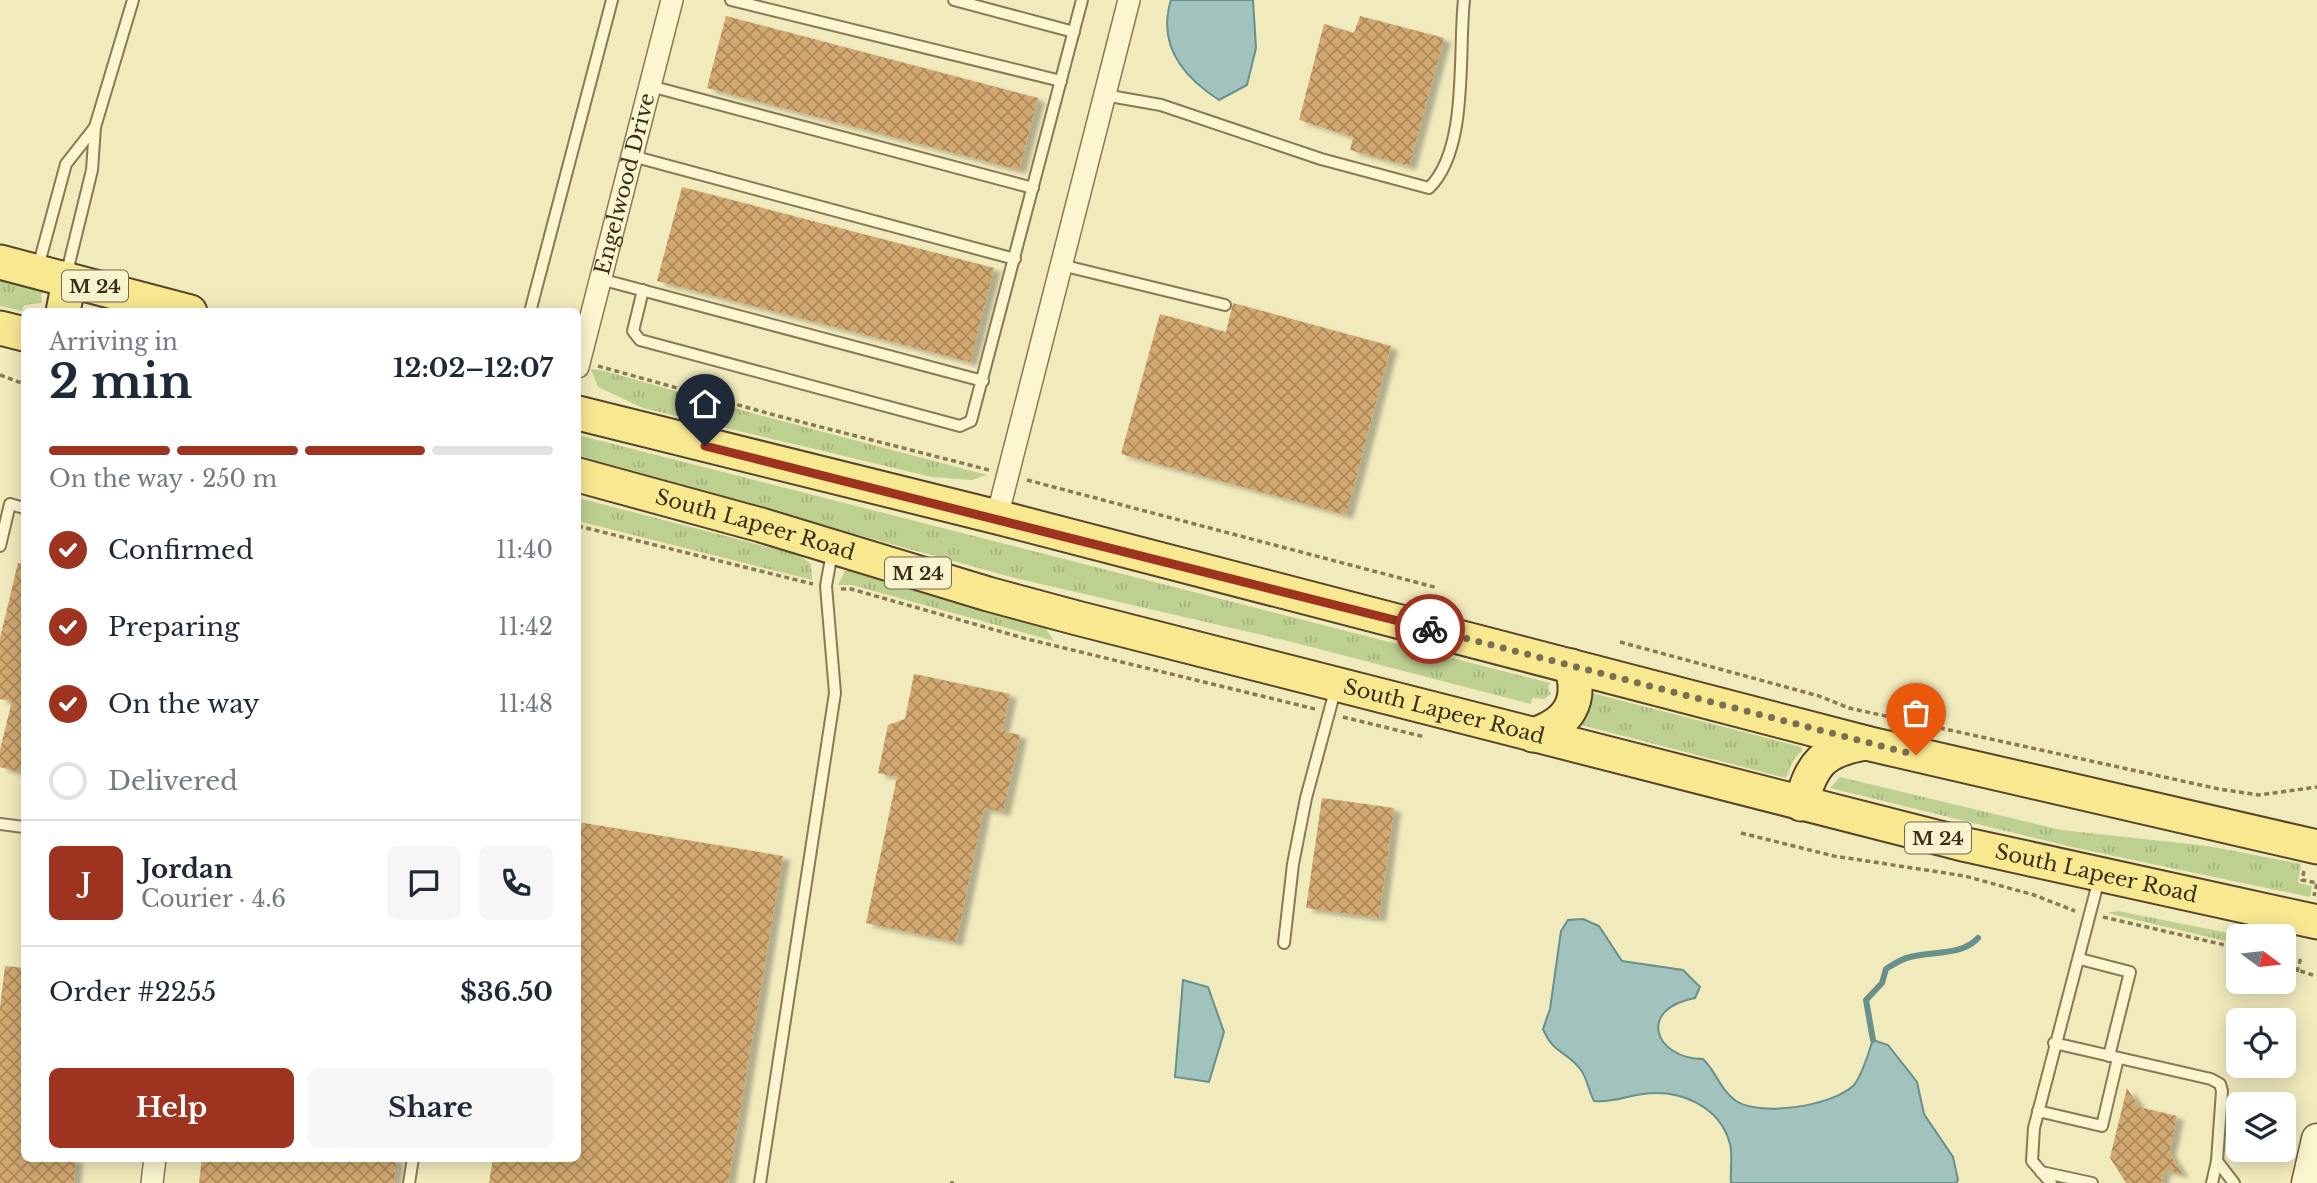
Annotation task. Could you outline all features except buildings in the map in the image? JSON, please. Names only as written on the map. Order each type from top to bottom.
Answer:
[{"type":"main road","name":"M 24","points":[[0,262],[175,308]]},
{"type":"main road","points":[[51,275],[66,291],[64,308]]},
{"type":"main road","points":[[0,328],[21,333]]},
{"type":"main road","points":[[581,414],[997,517],[2311,856]]},
{"type":"main road","name":"South Lapeer Road","points":[[581,476],[833,547],[1333,698],[1533,735],[1801,804],[2100,876],[2315,910]]},
{"type":"main road","points":[[1533,735],[1551,729],[1567,713],[1575,690],[1571,666]]},
{"type":"main road","points":[[1801,804],[1808,778],[1824,758],[1835,750],[1866,743]]},
{"type":"main road","points":[[2307,1183],[2317,1139]]},
{"type":"street","name":"Engelwood Drive","points":[[581,355],[672,0]]},
{"type":"street","points":[[997,517],[1129,0]]},
{"type":"street","points":[[152,1183],[155,1162]]},
{"type":"lane","points":[[51,275],[93,170],[95,127],[132,0]]},
{"type":"lane","points":[[531,308],[612,0]]},
{"type":"lane","points":[[731,0],[1061,81]]},
{"type":"lane","points":[[954,0],[1074,32]]},
{"type":"lane","points":[[643,290],[632,331],[640,340],[960,426],[971,421],[1082,0]]},
{"type":"lane","points":[[1104,95],[1161,105],[1321,159],[1429,188],[1443,174],[1459,103],[1462,63],[1459,42],[1464,0]]},
{"type":"lane","points":[[650,86],[1033,187]]},
{"type":"lane","points":[[51,275],[66,164],[95,127]]},
{"type":"lane","points":[[632,156],[1015,259]]},
{"type":"lane","points":[[1061,265],[1225,305]]},
{"type":"lane","points":[[600,279],[983,381]]},
{"type":"lane","points":[[0,546],[10,504],[21,507]]},
{"type":"lane","points":[[760,1183],[835,693],[826,586],[833,547]]},
{"type":"lane","points":[[1284,943],[1293,864],[1318,744],[1333,698]]},
{"type":"lane","points":[[0,824],[21,827]]},
{"type":"lane","points":[[2051,1183],[2032,1161],[2038,1111],[2100,876]]},
{"type":"lane","points":[[2038,1111],[2102,1126],[2130,972],[2080,959]]},
{"type":"lane","points":[[2054,1043],[2211,1079],[2220,1084],[2222,1091],[2217,1161],[2212,1183]]},
{"type":"lane","points":[[2217,1161],[2234,1183]]},
{"type":"lane","points":[[409,1183],[412,1162]]},
{"type":"lane","points":[[2042,1172],[2092,1183]]},
{"type":"path","points":[[606,367],[778,416],[991,470]]},
{"type":"path","points":[[0,375],[21,383]]},
{"type":"path","points":[[1026,480],[1438,588]]},
{"type":"path","points":[[581,527],[826,586],[851,589],[1027,639],[1142,664],[1333,698],[1425,737]]},
{"type":"path","points":[[1620,642],[1819,696],[1849,708],[2219,789],[2259,795],[2317,787]]},
{"type":"path","points":[[1741,833],[1834,856],[1965,876],[2089,914],[2152,926],[2226,945]]},
{"type":"path","points":[[2311,856],[2302,880],[2317,883],[2315,910]]},
{"type":"path","points":[[2301,957],[2297,972],[2313,975]]},
{"type":"green space","points":[[0,278],[46,290],[41,294],[42,303],[24,305],[21,311],[0,306]]},
{"type":"green space","points":[[591,369],[987,475],[972,480],[932,477],[643,408],[598,387]]},
{"type":"green space","points":[[581,436],[1550,683],[1548,688],[1551,694],[1544,699],[1532,698],[1531,704],[1288,641],[1015,578],[581,459]]},
{"type":"green space","points":[[581,499],[799,555],[811,564],[812,580],[581,522]]},
{"type":"green space","points":[[845,571],[856,571],[1046,629],[1054,641],[852,585],[838,585]]},
{"type":"green space","points":[[1592,693],[1801,747],[1803,750],[1794,759],[1786,778],[1581,725]]},
{"type":"green space","points":[[1840,777],[2061,830],[2208,846],[2301,864],[2298,883],[2312,886],[2310,897],[2076,848],[1830,788]]},
{"type":"green space","points":[[2118,911],[2226,933],[2226,941],[2107,913]]},
{"type":"water","points":[[1171,0],[1253,0],[1256,48],[1247,85],[1219,100],[1184,70],[1176,58],[1168,31]]},
{"type":"water","points":[[1583,919],[1599,926],[1622,961],[1683,970],[1700,987],[1695,998],[1676,1004],[1665,1012],[1659,1022],[1659,1033],[1664,1043],[1673,1051],[1686,1057],[1703,1059],[1731,1097],[1747,1106],[1779,1109],[1830,1099],[1854,1085],[1873,1040],[1888,1045],[1917,1082],[1924,1114],[1953,1157],[1958,1180],[1956,1183],[1731,1183],[1731,1149],[1725,1131],[1708,1110],[1697,1103],[1671,1094],[1657,1093],[1594,1101],[1581,1070],[1551,1044],[1543,1029],[1550,1009],[1561,931],[1568,920]]},
{"type":"water","points":[[1183,980],[1208,987],[1224,1032],[1209,1082],[1175,1077]]},
{"type":"waterway","points":[[1873,1040],[1866,1000],[1882,983],[1886,969],[1907,958],[1964,948],[1978,938]]},
{"type":"way so far","points":[[1430,629],[1916,755]]},
{"type":"route","points":[[705,446],[997,517],[1430,629]]}]
